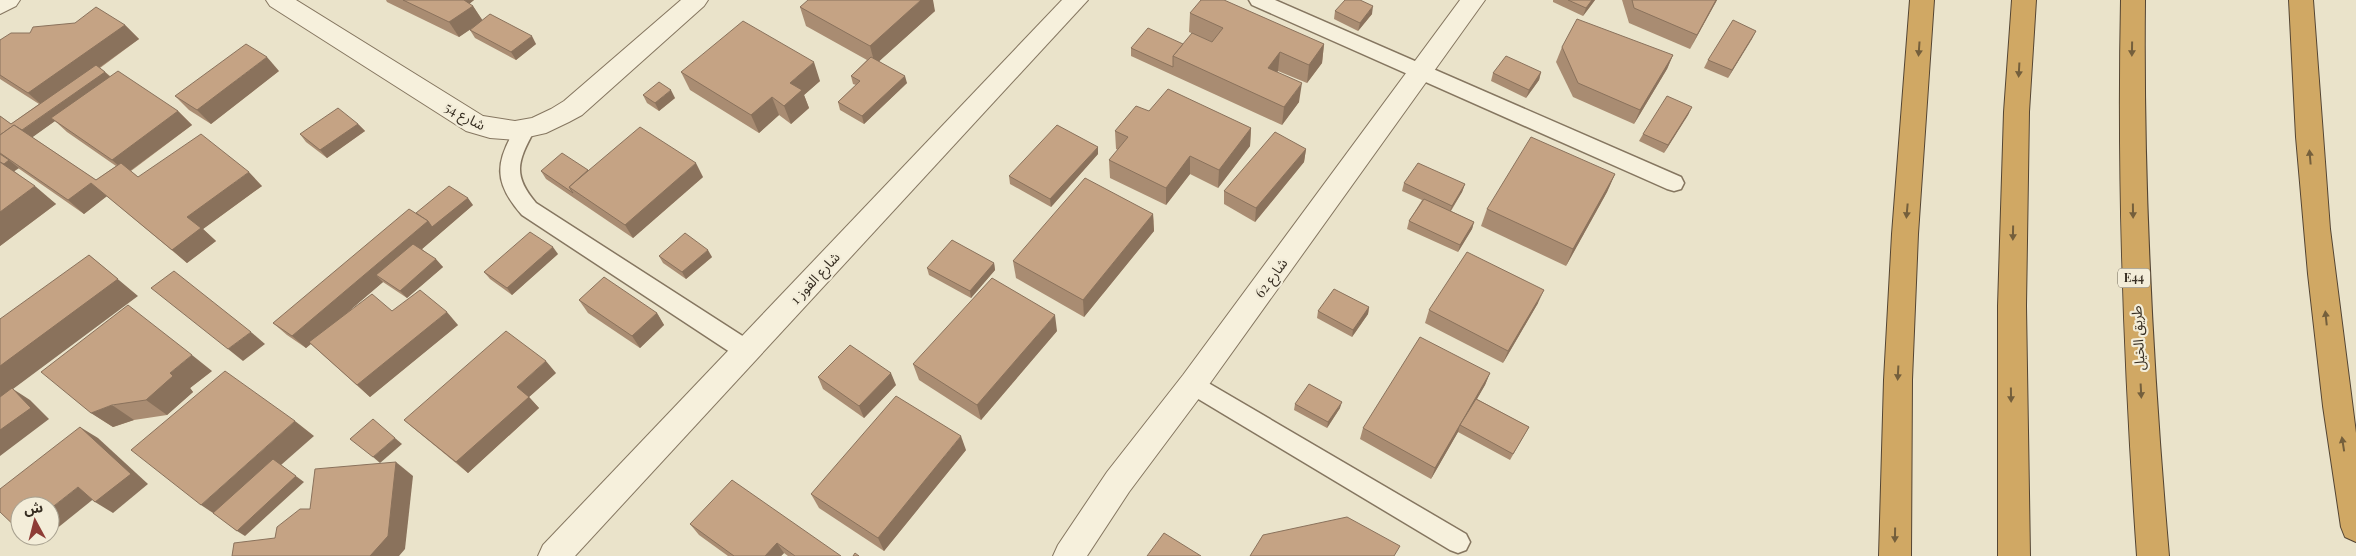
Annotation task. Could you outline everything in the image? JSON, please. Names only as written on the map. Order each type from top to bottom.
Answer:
[{"type":"highway","points":[[1895,556],[1899,361],[1905,234],[1922,0]]},
{"type":"highway","name":"طريق الخيل","points":[[2133,0],[2132,165],[2135,288],[2153,556]]},
{"type":"highway","points":[[2301,0],[2305,94],[2315,220],[2332,367],[2356,527]]},
{"type":"highway","points":[[2014,556],[2011,349],[2016,127],[2023,11]]},
{"type":"street","points":[[0,5],[8,0]]},
{"type":"street","name":"شارع 54","points":[[278,0],[475,124],[498,132],[524,130],[551,122],[573,108],[696,0]]},
{"type":"street","name":"شارع القوز 1","points":[[554,556],[1076,0]]},
{"type":"street","name":"شارع 62","points":[[1070,556],[1118,482],[1193,384],[1473,0]]},
{"type":"lane","points":[[1258,0],[1674,183]]},
{"type":"lane","points":[[524,130],[513,147],[509,164],[510,181],[516,196],[529,209],[747,351]]},
{"type":"lane","points":[[1193,384],[1458,542]]},
{"type":"building","points":[[403,0],[464,0],[473,6],[449,22]]},
{"type":"building","points":[[808,0],[921,0],[870,46],[800,7]]},
{"type":"building","points":[[1201,0],[1224,0],[1324,44],[1309,65],[1280,52],[1268,68],[1302,83],[1284,107],[1173,56],[1192,33],[1212,42],[1223,28],[1190,13]]},
{"type":"building","points":[[1345,0],[1360,0],[1373,6],[1360,23],[1335,11]]},
{"type":"building","points":[[1568,0],[1592,0],[1586,8]]},
{"type":"building","points":[[1632,0],[1716,0],[1697,35],[1634,8]]},
{"type":"building","points":[[96,7],[125,25],[28,93],[0,75],[0,40],[11,33],[30,33],[33,27],[75,23]]},
{"type":"building","points":[[490,14],[532,36],[511,52],[470,30]]},
{"type":"building","points":[[1577,19],[1673,55],[1640,110],[1578,83],[1562,47]]},
{"type":"building","points":[[1733,20],[1756,31],[1732,70],[1708,60]]},
{"type":"building","points":[[743,21],[814,62],[790,83],[802,90],[784,106],[772,97],[751,115],[681,72]]},
{"type":"building","points":[[1148,28],[1183,44],[1173,56],[1173,67],[1131,48]]},
{"type":"building","points":[[246,44],[267,57],[197,110],[175,96]]},
{"type":"building","points":[[1506,56],[1541,72],[1529,90],[1493,73]]},
{"type":"building","points":[[871,57],[905,76],[862,116],[838,102],[860,81],[851,76]]},
{"type":"building","points":[[96,65],[105,72],[22,130],[14,125],[0,135],[0,116],[11,124]]},
{"type":"building","points":[[118,71],[178,111],[112,160],[51,118]]},
{"type":"building","points":[[659,82],[671,90],[655,103],[643,95]]},
{"type":"building","points":[[1168,89],[1251,128],[1219,170],[1190,156],[1166,188],[1109,160],[1128,137],[1115,131],[1136,106],[1149,111]]},
{"type":"building","points":[[1667,96],[1692,107],[1668,145],[1643,134]]},
{"type":"building","points":[[338,108],[358,124],[320,150],[300,134]]},
{"type":"building","points":[[14,125],[96,180],[121,163],[138,177],[201,134],[249,172],[187,217],[201,228],[172,250],[91,183],[68,200],[0,153],[0,135]]},
{"type":"building","points":[[1057,125],[1098,147],[1050,199],[1009,176]]},
{"type":"building","points":[[640,127],[696,163],[625,225],[569,187]]},
{"type":"building","points":[[1275,132],[1306,149],[1256,208],[1224,191]]},
{"type":"building","points":[[1531,137],[1615,174],[1573,249],[1487,209]]},
{"type":"building","points":[[562,153],[588,170],[569,187],[573,193],[541,171]]},
{"type":"building","points":[[0,154],[9,160],[4,164],[0,162]]},
{"type":"building","points":[[0,162],[35,186],[0,212]]},
{"type":"building","points":[[1418,163],[1465,184],[1452,206],[1404,183]]},
{"type":"building","points":[[1085,178],[1153,214],[1083,300],[1013,261]]},
{"type":"building","points":[[449,186],[468,198],[432,227],[428,221],[416,213]]},
{"type":"building","points":[[1424,199],[1474,222],[1460,245],[1409,221]]},
{"type":"building","points":[[409,209],[428,221],[292,336],[273,323]]},
{"type":"building","points":[[530,232],[553,247],[507,288],[484,272]]},
{"type":"building","points":[[685,233],[708,250],[682,272],[659,256]]},
{"type":"building","points":[[952,240],[994,263],[970,291],[927,268]]},
{"type":"building","points":[[413,244],[436,259],[400,291],[376,275]]},
{"type":"building","points":[[1467,252],[1544,290],[1508,351],[1429,310]]},
{"type":"building","points":[[89,255],[118,279],[0,366],[0,319]]},
{"type":"building","points":[[174,271],[251,332],[228,349],[151,288]]},
{"type":"building","points":[[604,277],[657,313],[632,336],[579,300]]},
{"type":"building","points":[[992,278],[1055,315],[977,405],[913,364]]},
{"type":"building","points":[[1334,289],[1369,307],[1353,330],[1318,311]]},
{"type":"building","points":[[420,290],[447,312],[357,385],[309,342],[372,294],[392,311]]},
{"type":"building","points":[[128,305],[192,355],[170,373],[173,376],[146,400],[112,405],[91,413],[41,372]]},
{"type":"building","points":[[506,331],[546,361],[517,387],[529,397],[456,462],[404,420]]},
{"type":"building","points":[[1420,337],[1490,373],[1435,468],[1363,428]]},
{"type":"building","points":[[850,345],[891,373],[859,406],[818,377]]},
{"type":"building","points":[[225,371],[295,421],[201,505],[131,450]]},
{"type":"building","points":[[1309,384],[1342,402],[1328,422],[1295,404]]},
{"type":"building","points":[[12,388],[31,408],[0,430],[0,397]]},
{"type":"building","points":[[896,396],[961,436],[878,538],[811,494]]},
{"type":"building","points":[[1476,399],[1529,427],[1513,454],[1460,425]]},
{"type":"building","points":[[373,419],[395,438],[373,457],[350,439]]},
{"type":"building","points":[[80,427],[131,474],[95,502],[78,487],[60,501],[60,496],[10,496],[10,522],[0,512],[0,489]]},
{"type":"building","points":[[273,459],[296,476],[237,531],[213,513]]},
{"type":"building","points":[[396,462],[388,536],[370,556],[232,556],[234,543],[275,538],[277,527],[300,509],[310,509],[315,469]]},
{"type":"building","points":[[732,480],[841,556],[795,556],[777,543],[765,556],[734,556],[690,524]]},
{"type":"building","points":[[1347,517],[1400,546],[1394,556],[1250,556],[1263,535]]},
{"type":"building","points":[[1164,533],[1201,556],[1147,556]]}]
